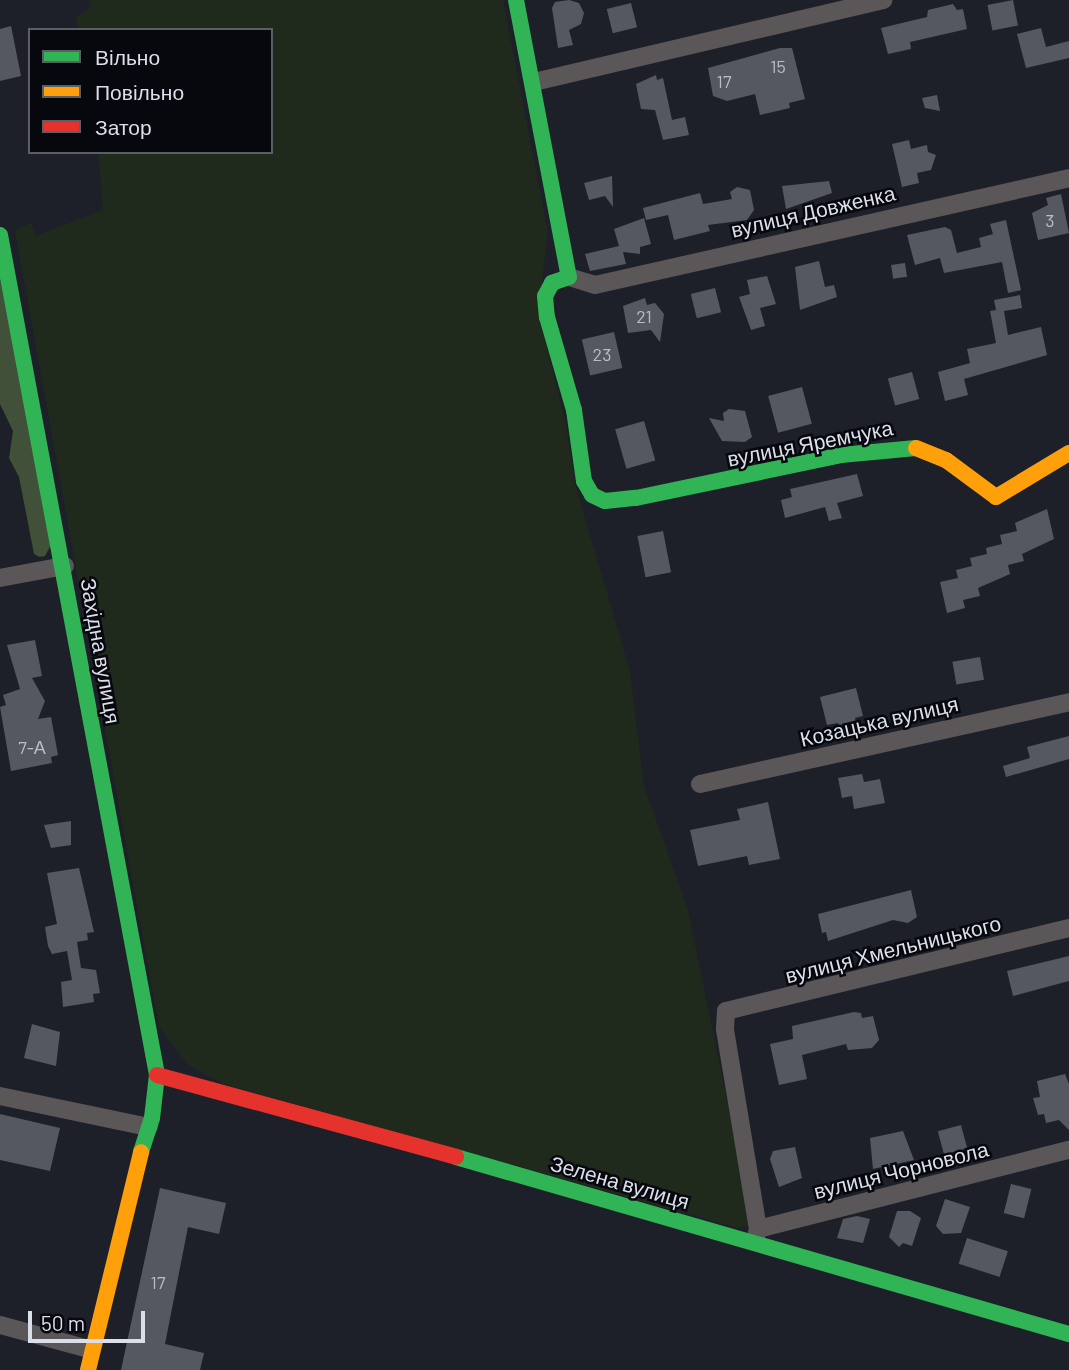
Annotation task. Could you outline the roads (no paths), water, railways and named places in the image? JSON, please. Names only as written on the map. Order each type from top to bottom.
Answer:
[{"type":"street","points":[[516,0],[534,82],[569,277]]},
{"type":"street","points":[[534,82],[883,0]]},
{"type":"street","name":"вулиця Довженка","points":[[569,277],[595,285],[1069,178]]},
{"type":"street","name":"Західна вулиця","points":[[0,235],[65,566],[158,1075]]},
{"type":"street","name":"вулиця Яремчука","points":[[569,277],[552,283],[545,296],[575,410],[584,481],[592,495],[605,502],[841,455],[910,446],[946,460],[996,497],[1069,453]]},
{"type":"street","points":[[0,578],[65,566]]},
{"type":"street","name":"Козацька вулиця","points":[[700,784],[1069,702]]},
{"type":"street","name":"вулиця Хмельницького","points":[[756,1236],[725,1029],[726,1011],[1069,928]]},
{"type":"street","points":[[88,1370],[149,1127],[158,1075]]},
{"type":"street","name":"Зелена вулиця","points":[[158,1075],[756,1236],[1069,1334]]},
{"type":"street","points":[[0,1096],[149,1127]]},
{"type":"street","name":"вулиця Чорновола","points":[[756,1236],[1069,1150]]},
{"type":"street","points":[[0,1325],[92,1350]]}]
